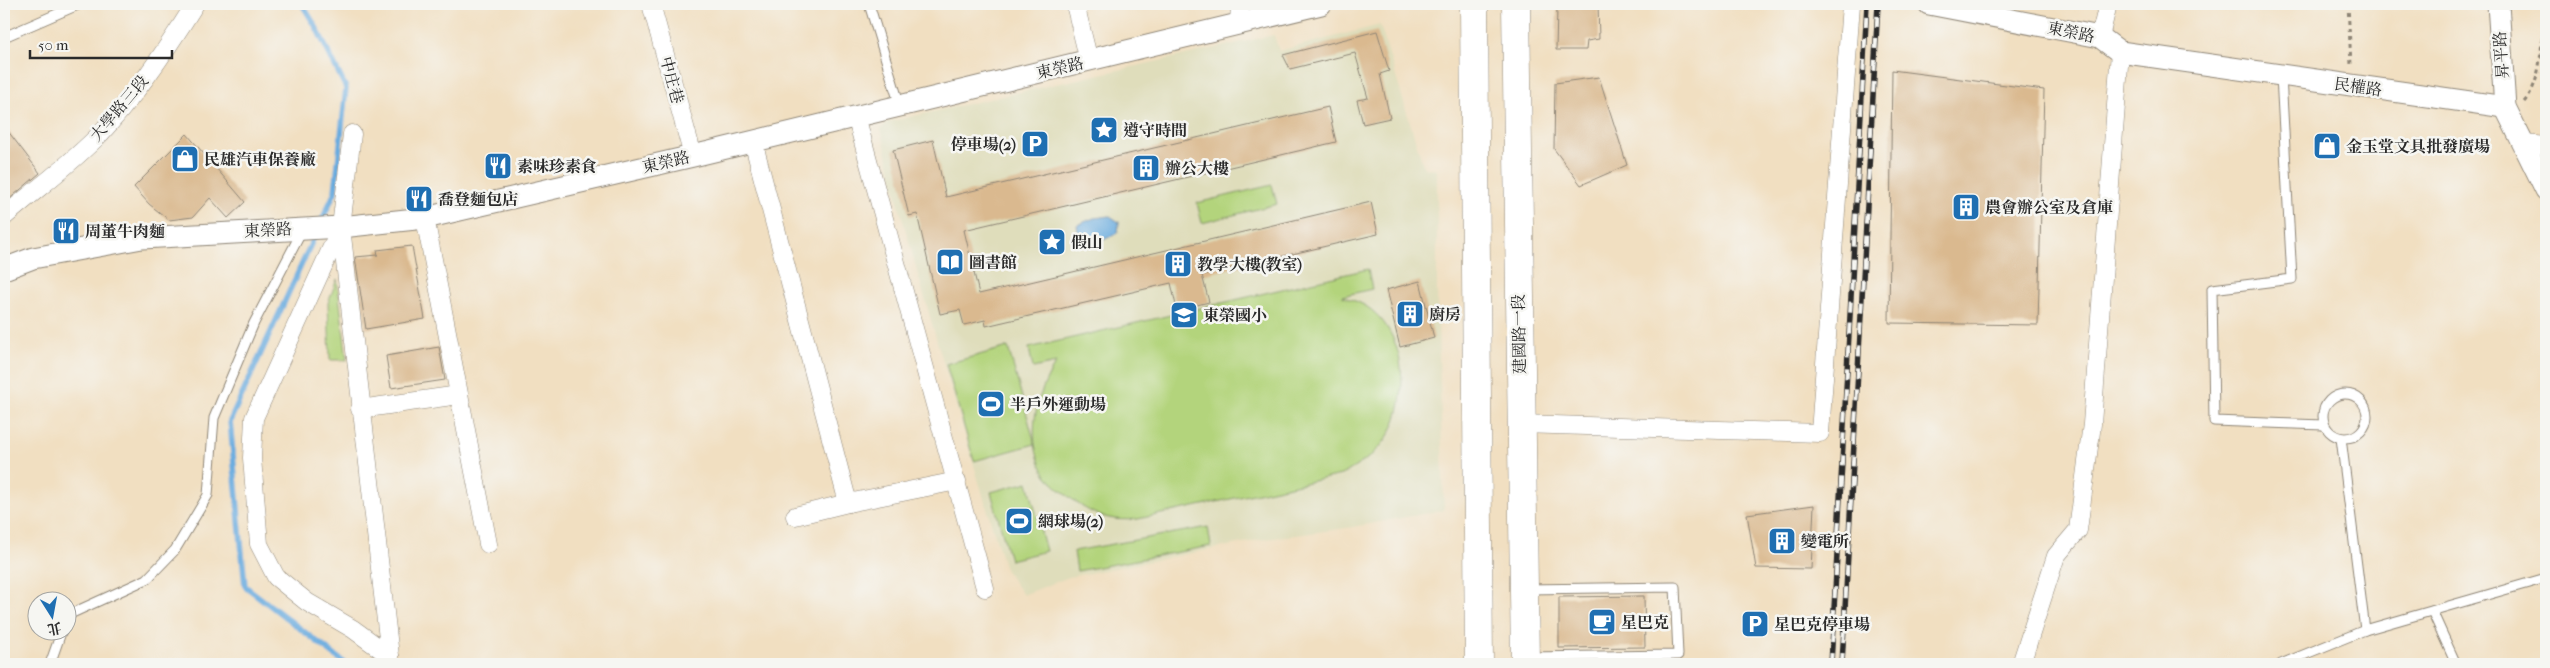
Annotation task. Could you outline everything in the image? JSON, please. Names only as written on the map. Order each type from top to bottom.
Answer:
[{"type":"main road","points":[[1474,4],[1479,664]]},
{"type":"main road","name":"建國路一段","points":[[1516,4],[1520,424],[1525,661]]},
{"type":"street","name":"大學路三段","points":[[4,217],[98,135],[120,111],[172,40],[195,4]]},
{"type":"street","name":"中庄巷","points":[[651,4],[693,156]]},
{"type":"street","points":[[1074,4],[1089,61]]},
{"type":"street","name":"東榮路","points":[[4,269],[33,258],[142,238],[337,227],[425,218],[1089,61],[1239,13],[1321,4]]},
{"type":"street","points":[[1520,424],[1820,433],[1851,4]]},
{"type":"street","name":"東榮路","points":[[1929,4],[2100,38],[2120,52]]},
{"type":"street","points":[[2100,38],[2108,4]]},
{"type":"street","name":"昇平路","points":[[2498,4],[2508,112]]},
{"type":"street","points":[[2021,664],[2056,556],[2078,530],[2092,424],[2120,52]]},
{"type":"street","name":"民權路","points":[[2120,52],[2352,86],[2508,112]]},
{"type":"street","points":[[2508,112],[2546,190]]},
{"type":"street","points":[[856,116],[958,482],[985,588]]},
{"type":"street","points":[[337,227],[390,656],[353,629],[307,602],[276,577],[259,544],[252,458],[254,418],[337,227],[352,134]]},
{"type":"street","points":[[753,141],[848,504]]},
{"type":"street","points":[[2524,144],[2546,146]]},
{"type":"street","points":[[425,218],[488,544]]},
{"type":"street","points":[[360,409],[459,395]]},
{"type":"street","points":[[795,516],[958,482]]},
{"type":"lane","points":[[4,37],[80,4]]},
{"type":"lane","points":[[869,4],[900,106]]},
{"type":"lane","points":[[2281,76],[2292,278],[2212,289],[2214,421],[2324,425]]},
{"type":"lane","points":[[78,610],[147,579],[175,550],[208,495],[214,418],[254,324],[304,228]]},
{"type":"lane","points":[[2344,394],[2358,398],[2366,410],[2366,425],[2356,436],[2341,438],[2334,436],[2324,425],[2323,411],[2331,399],[2344,394]]},
{"type":"lane","points":[[2341,438],[2365,630]]},
{"type":"lane","points":[[2281,664],[2365,630],[2546,578]]},
{"type":"lane","points":[[1524,589],[1675,587],[1678,655],[1525,661]]},
{"type":"lane","points":[[2432,611],[2456,664]]},
{"type":"lane","points":[[50,664],[58,640]]},
{"type":"path","points":[[2348,4],[2352,86]]},
{"type":"path","points":[[2508,112],[2528,98],[2540,65],[2546,14]]},
{"type":"shaded area","name":"東榮國小","points":[[1380,25],[1424,168],[1437,170],[1437,291],[1444,510],[1347,528],[1259,540],[1069,577],[1023,595],[1005,569],[936,338],[900,210],[881,129],[888,122],[1274,35],[1279,51]]},
{"type":"green space","points":[[1272,185],[1277,204],[1202,223],[1197,203]]},
{"type":"green space","points":[[1368,269],[1372,289],[1342,296],[1364,305],[1378,316],[1389,331],[1397,348],[1402,386],[1400,405],[1386,439],[1366,460],[1354,468],[1341,475],[1128,520],[1101,516],[1076,503],[1058,488],[1044,472],[1035,444],[1035,416],[1043,388],[1056,363],[1033,368],[1029,348]]},
{"type":"green space","points":[[337,279],[347,360],[330,360],[328,303]]},
{"type":"green space","name":"半戶外運動場","points":[[1008,347],[1035,444],[974,461],[946,364]]},
{"type":"green space","name":"網球場(2)","points":[[1028,482],[1046,551],[1010,560],[991,492]]},
{"type":"green space","points":[[1208,527],[1211,546],[1077,571],[1074,551]]},
{"type":"water","points":[[1110,216],[1119,222],[1118,233],[1099,242],[1080,242],[1077,225],[1094,218]]},
{"type":"building","points":[[1563,4],[1598,4],[1599,39],[1587,41],[1586,50],[1556,50],[1557,9]]},
{"type":"building","points":[[1377,31],[1389,71],[1380,74],[1390,118],[1363,124],[1357,100],[1368,98],[1355,53],[1290,69],[1283,55]]},
{"type":"building","name":"農會辦公室及倉庫","points":[[1892,70],[2044,90],[2038,325],[1889,323]]},
{"type":"building","points":[[1599,77],[1627,165],[1581,185],[1554,149],[1555,83]]},
{"type":"building","points":[[1328,107],[1336,142],[964,230],[979,294],[1371,202],[1378,234],[1202,275],[1209,302],[1177,310],[1171,283],[986,326],[985,320],[964,325],[960,310],[940,314],[917,214],[909,216],[893,150],[933,140],[946,197]]},
{"type":"building","points":[[4,126],[40,173],[7,201],[4,197]]},
{"type":"building","name":"民雄汽車保養廠","points":[[187,134],[245,202],[228,218],[210,198],[193,217],[169,220],[149,204],[134,187]]},
{"type":"building","points":[[412,246],[425,319],[366,329],[355,257],[378,255],[377,250]]},
{"type":"building","name":"廚房","points":[[1420,281],[1434,338],[1400,347],[1386,290]]},
{"type":"building","points":[[439,347],[445,380],[391,388],[386,356]]},
{"type":"building","name":"變電所","points":[[1814,505],[1811,569],[1756,568],[1747,514]]},
{"type":"building","name":"星巴克","points":[[1644,596],[1645,647],[1559,648],[1559,597]]},
{"type":"waterway","points":[[302,4],[316,27],[346,88],[335,192],[321,222]]},
{"type":"waterway","points":[[316,233],[230,421],[245,586],[346,664]]},
{"type":"railway","points":[[1831,664],[1867,4]]},
{"type":"railway","points":[[1842,664],[1878,4]]},
{"type":"place","name":"遵守時間","points":[[1104,130]]},
{"type":"place","name":"停車場(2)","points":[[1035,144]]},
{"type":"place","name":"金玉堂文具批發廣場","points":[[2327,146]]},
{"type":"place","name":"民雄汽車保養廠","points":[[185,159]]},
{"type":"place","name":"素味珍素食","points":[[498,166]]},
{"type":"place","name":"辦公大樓","points":[[1146,168]]},
{"type":"place","name":"喬登麵包店","points":[[419,199]]},
{"type":"place","name":"農會辦公室及倉庫","points":[[1966,207]]},
{"type":"place","name":"周董牛肉麵","points":[[66,231]]},
{"type":"place","name":"假山","points":[[1052,242]]},
{"type":"place","name":"圖書館","points":[[950,262]]},
{"type":"place","name":"教學大樓(教室)","points":[[1178,264]]},
{"type":"place","name":"廚房","points":[[1410,314]]},
{"type":"place","name":"東榮國小","points":[[1184,315]]},
{"type":"place","name":"半戶外運動場","points":[[991,404]]},
{"type":"place","name":"網球場(2)","points":[[1019,521]]},
{"type":"place","name":"變電所","points":[[1782,541]]},
{"type":"place","name":"星巴克","points":[[1602,622]]},
{"type":"place","name":"星巴克停車場","points":[[1755,624]]}]
